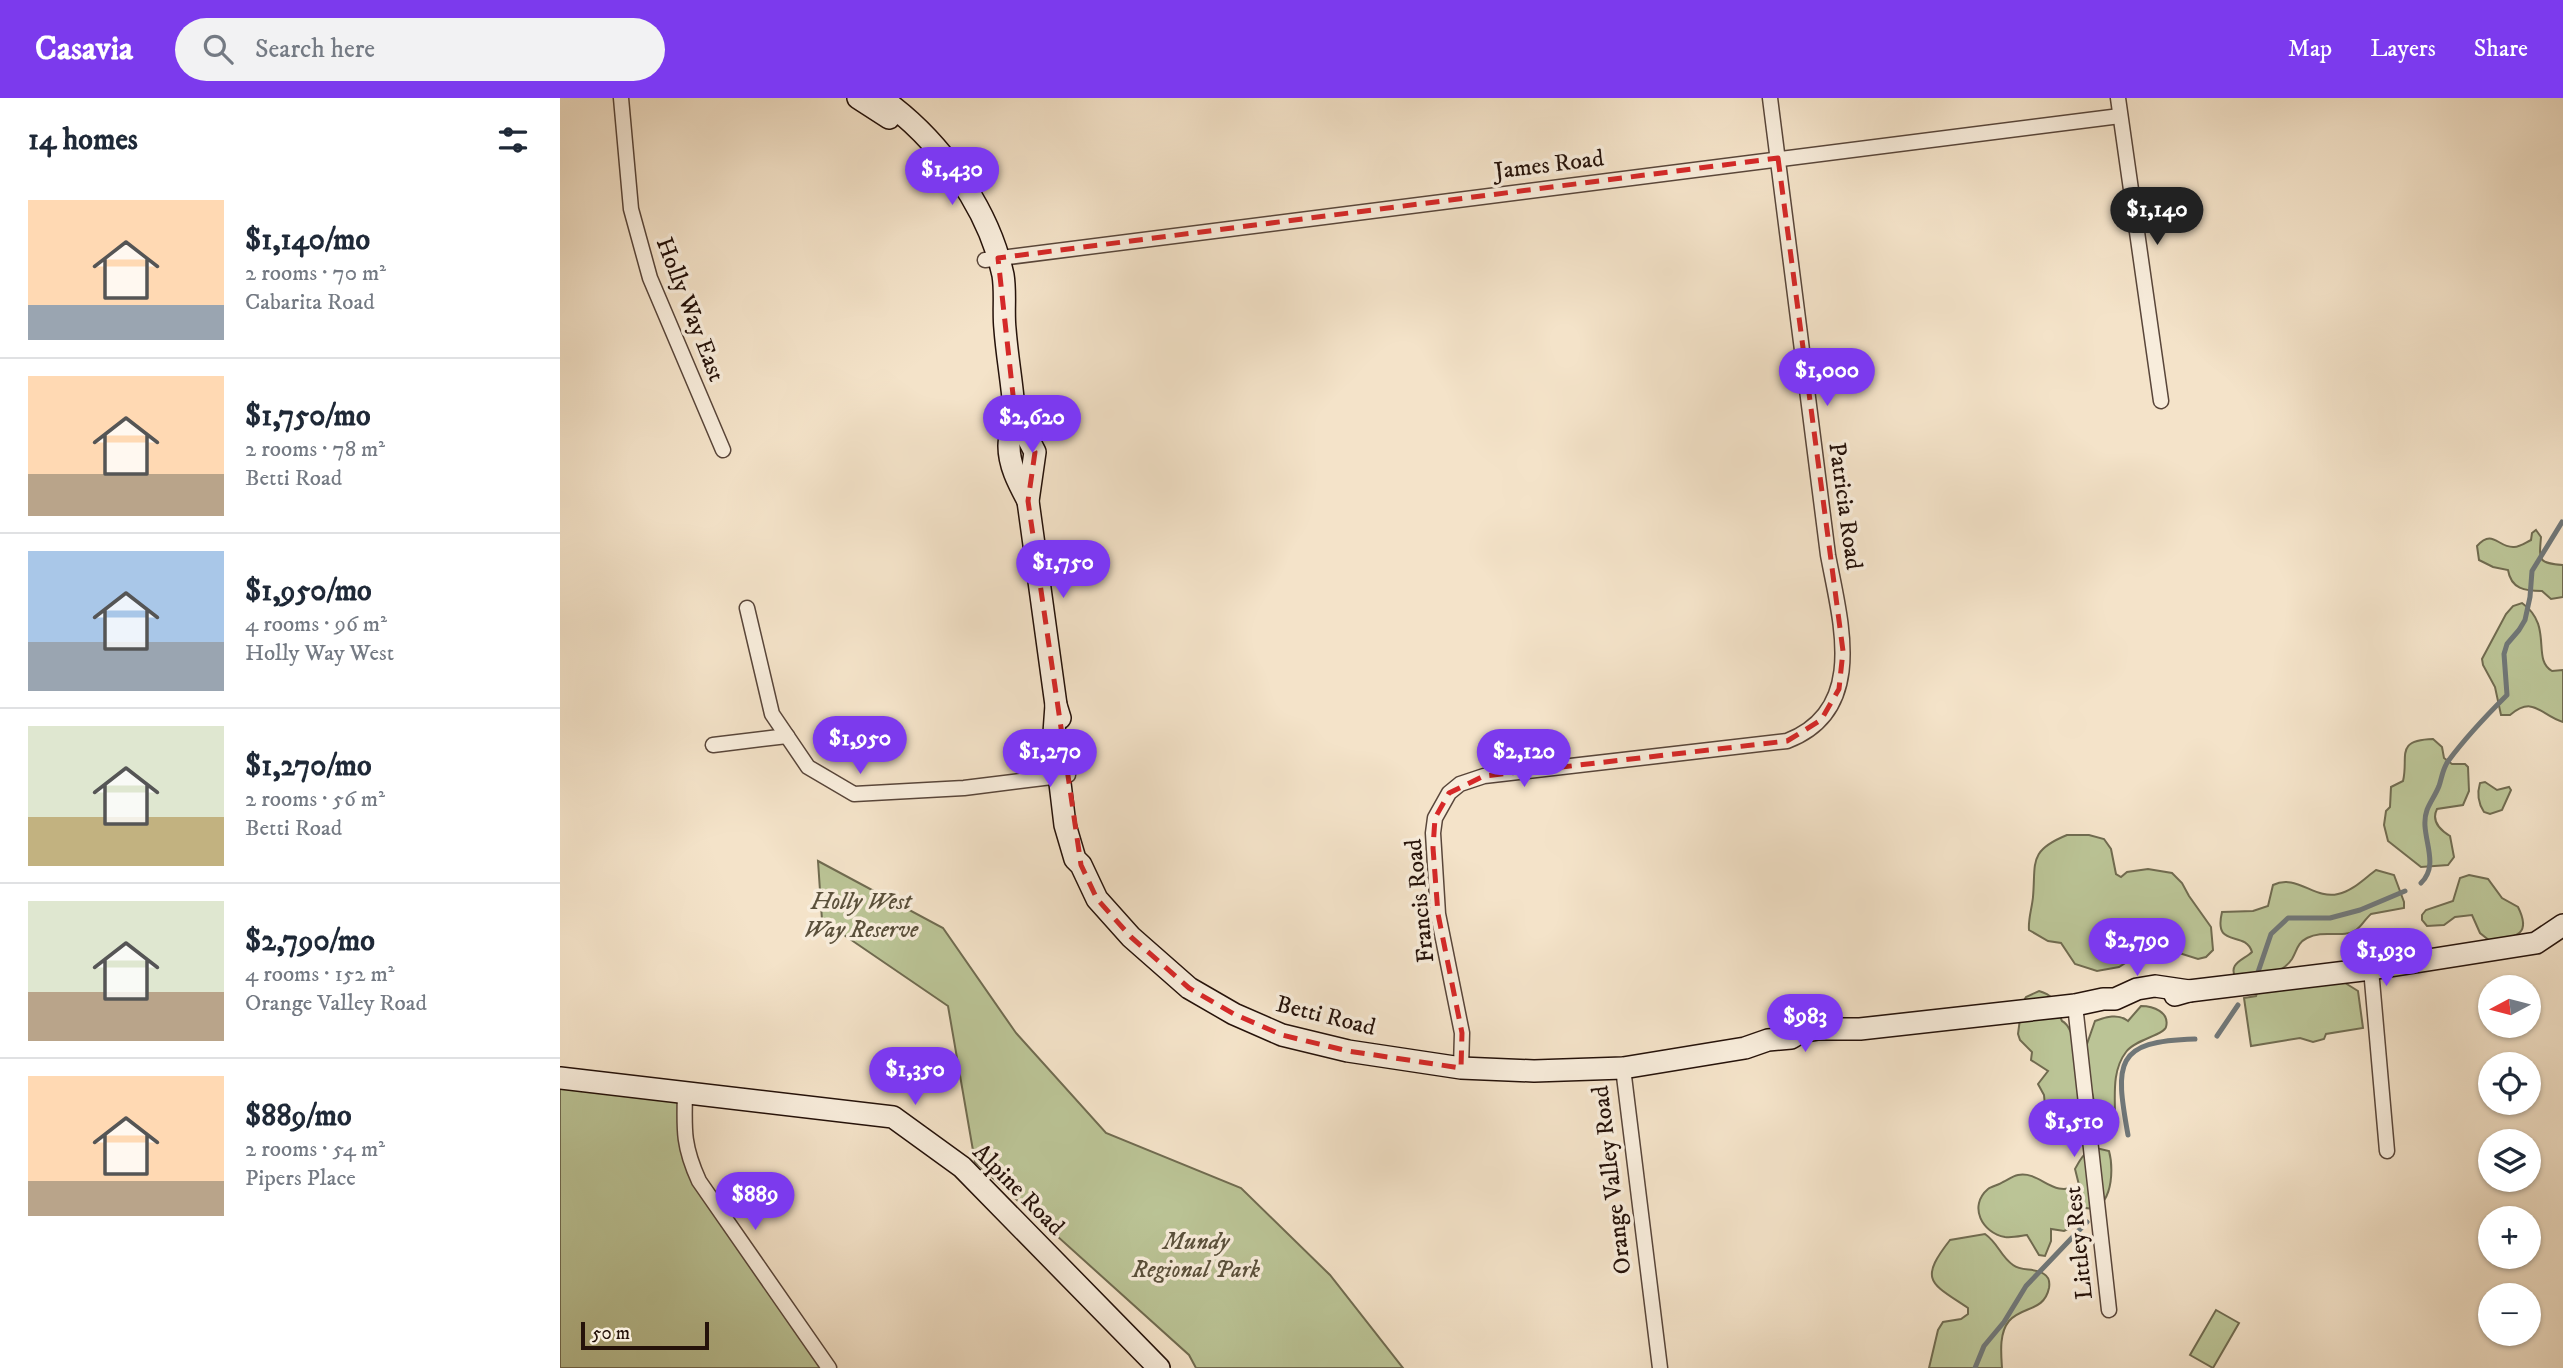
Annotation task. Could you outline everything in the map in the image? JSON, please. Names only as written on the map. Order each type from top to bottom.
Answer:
[{"type":"street","name":"Holly Way East","points":[[621,98],[631,209],[650,278],[723,450]]},
{"type":"street","name":"Patricia Road","points":[[1770,98],[1828,555],[1842,637],[1839,689],[1828,710]]},
{"type":"street","points":[[2118,98],[2161,401]]},
{"type":"street","name":"Betti Road","points":[[883,104],[958,198],[991,259],[1004,326],[1015,412],[1009,446],[1016,478],[1028,501],[1056,705],[1065,733],[1064,776],[1081,865],[1097,899],[1131,937],[1189,988],[1234,1014],[1282,1035],[1348,1052],[1461,1068],[1534,1071],[1623,1068]]},
{"type":"street","name":"James Road","points":[[991,259],[2120,116]]},
{"type":"street","points":[[747,608],[772,714],[808,766],[854,794],[964,788],[1064,776]]},
{"type":"street","name":"Francis Road","points":[[1461,1068],[1462,1033],[1438,914],[1433,848],[1434,818],[1449,793],[1460,784],[1484,776],[1787,741],[1810,729],[1828,710]]},
{"type":"street","points":[[713,745],[787,736]]},
{"type":"street","name":"Orange Valley Road","points":[[1660,1368],[1623,1068],[1745,1048],[1776,1051],[1860,1029],[2082,1004],[2124,1006],[2145,998],[2173,996],[2189,990],[2371,969],[2536,943],[2563,925]]},
{"type":"street","points":[[2371,969],[2387,1152]]},
{"type":"street","name":"Littley Rest","points":[[2082,1004],[2109,1310]]},
{"type":"street","name":"Alpine Road","points":[[560,1078],[893,1117],[962,1167],[1159,1368]]},
{"type":"street","points":[[685,1093],[687,1155],[699,1181],[829,1368]]},
{"type":"highlighted area","points":[[1778,158],[1843,651],[1839,689],[1821,720],[1787,741],[1484,776],[1449,793],[1435,818],[1433,848],[1438,914],[1462,1033],[1461,1068],[1348,1051],[1282,1035],[1234,1014],[1189,988],[1131,937],[1097,899],[1081,865],[1028,501],[1035,452],[1015,413],[998,258]]},
{"type":"green space","points":[[2536,530],[2541,537],[2542,559],[2563,565],[2563,597],[2551,599],[2542,591],[2520,588],[2512,581],[2508,570],[2479,560],[2477,546],[2483,541],[2492,539],[2508,547],[2516,547],[2531,540],[2532,533]]},
{"type":"green space","points":[[2522,603],[2532,612],[2537,622],[2546,666],[2552,671],[2563,670],[2563,722],[2531,707],[2518,709],[2510,715],[2501,715],[2495,687],[2483,665],[2482,659],[2506,614],[2513,606]]},
{"type":"green space","points":[[2433,739],[2442,747],[2444,758],[2452,764],[2465,764],[2468,767],[2469,791],[2463,805],[2437,809],[2435,813],[2438,825],[2450,836],[2454,857],[2448,865],[2421,867],[2388,841],[2384,825],[2386,811],[2390,807],[2391,787],[2403,781],[2408,746],[2421,740]]},
{"type":"green space","points":[[2485,782],[2497,790],[2509,787],[2511,790],[2502,810],[2490,814],[2484,812],[2478,794],[2480,783]]},
{"type":"green space","points":[[2067,835],[2089,835],[2104,839],[2111,849],[2116,874],[2121,877],[2127,872],[2148,869],[2172,873],[2182,883],[2211,927],[2213,950],[2206,957],[2198,959],[2176,952],[2144,951],[2119,967],[2097,971],[2075,964],[2061,943],[2048,941],[2029,930],[2036,859],[2046,847]]},
{"type":"green space","name":"Mundy Regional Park","points":[[818,861],[943,928],[1016,1033],[1106,1133],[1241,1188],[1330,1275],[1403,1368],[1196,1368],[1189,1355],[975,1162],[948,1006],[822,920]]},
{"type":"green space","points":[[2376,870],[2394,875],[2404,908],[2371,914],[2351,933],[2313,935],[2299,945],[2292,959],[2281,969],[2267,975],[2236,979],[2235,966],[2252,952],[2243,941],[2222,931],[2222,912],[2253,911],[2268,906],[2273,885],[2281,882],[2298,884],[2330,895],[2338,894],[2354,887]]},
{"type":"green space","points":[[2469,875],[2488,879],[2502,898],[2518,907],[2523,924],[2518,934],[2490,941],[2480,933],[2472,915],[2455,917],[2444,925],[2427,926],[2422,920],[2426,910],[2453,901],[2460,878]]},
{"type":"green space","points":[[2342,981],[2358,991],[2363,1028],[2326,1034],[2324,1039],[2313,1042],[2300,1038],[2251,1046],[2244,998],[2256,996],[2257,993]]},
{"type":"green space","points":[[2039,991],[2052,999],[2072,1036],[2078,1062],[2081,1111],[2080,1122],[2076,1125],[2045,1106],[2044,1095],[2038,1084],[2048,1071],[2031,1060],[2032,1052],[2020,1040],[2018,1034],[2022,1004],[2026,997]]},
{"type":"green space","points":[[2141,1006],[2151,1007],[2163,1014],[2166,1027],[2126,1052],[2118,1067],[2115,1083],[2115,1116],[2107,1124],[2099,1120],[2097,1114],[2087,1072],[2087,1044],[2095,1021],[2116,1016],[2128,1021]]},
{"type":"green space","points":[[560,1078],[685,1093],[687,1155],[829,1368],[560,1368]]},
{"type":"green space","points":[[2096,1148],[2109,1151],[2111,1181],[2108,1192],[2098,1206],[2090,1209],[2079,1206],[2075,1211],[2077,1219],[2074,1226],[2064,1231],[2051,1229],[2051,1241],[2045,1256],[2039,1255],[2027,1235],[2005,1237],[1984,1225],[1980,1218],[1979,1203],[1988,1189],[2018,1175],[2034,1177],[2061,1189],[2079,1185],[2075,1169],[2088,1151]]},
{"type":"green space","points":[[1985,1234],[2013,1265],[2046,1275],[2049,1288],[2046,1296],[2038,1305],[2009,1321],[2001,1343],[2002,1368],[1929,1368],[1938,1330],[1943,1322],[1961,1319],[1968,1314],[1968,1308],[1945,1293],[1933,1280],[1934,1264],[1950,1240]]},
{"type":"green space","points":[[2216,1310],[2239,1323],[2213,1368],[2190,1355]]},
{"type":"waterway","points":[[2421,883],[2430,867],[2425,829],[2427,810],[2447,763],[2507,695],[2504,654],[2507,644],[2525,620],[2532,571],[2562,522]]},
{"type":"waterway","points":[[2257,975],[2271,934],[2288,918],[2330,918],[2360,910],[2405,891]]},
{"type":"waterway","points":[[2217,1036],[2238,1005]]},
{"type":"waterway","points":[[2128,1135],[2122,1090],[2122,1074],[2126,1061],[2135,1051],[2149,1045],[2195,1039]]},
{"type":"waterway","points":[[1975,1368],[1984,1346],[2004,1322],[2026,1286],[2087,1222]]},
{"type":"park label","name":"Holly West Way Reserve","points":[[861,915]]}]
